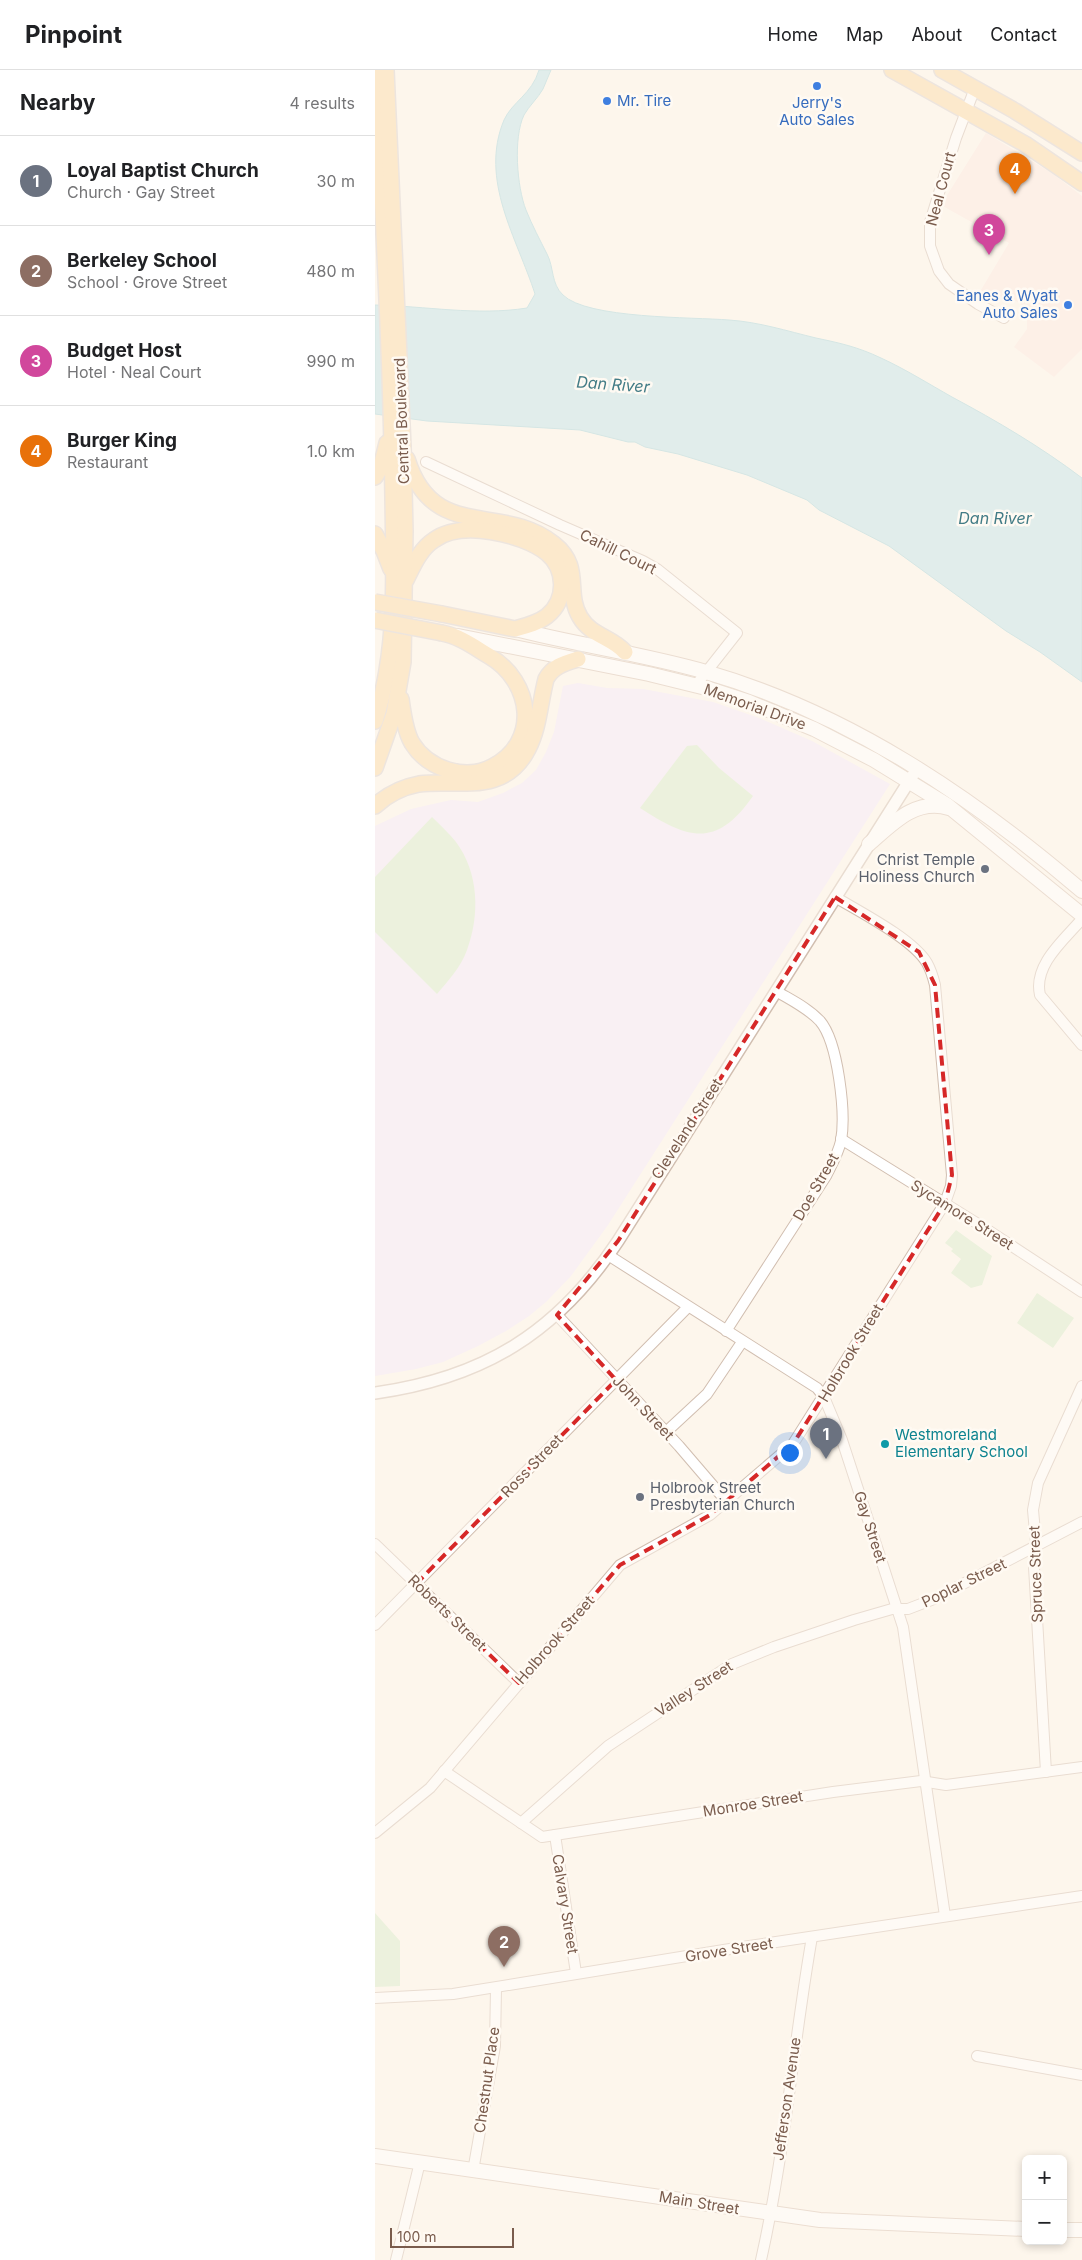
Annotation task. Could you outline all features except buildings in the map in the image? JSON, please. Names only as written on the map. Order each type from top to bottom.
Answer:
[{"type":"main road","name":"Central Boulevard","points":[[375,721],[391,650],[399,582],[403,446],[390,282],[380,98],[376,70]]},
{"type":"main road","name":"Central Boulevard","points":[[380,98],[387,70]]},
{"type":"main road","points":[[380,98],[398,70]]},
{"type":"main road","points":[[892,70],[1025,144],[1082,183]]},
{"type":"main road","points":[[942,70],[1047,129],[1082,153]]},
{"type":"main road","name":"Central Boulevard","points":[[375,768],[390,728],[400,685],[403,662],[391,419],[390,282]]},
{"type":"main road","points":[[375,477],[384,457],[391,419]]},
{"type":"main road","points":[[403,446],[415,480],[424,494],[438,506],[463,516],[521,527],[533,531],[555,544],[568,560],[572,570],[574,600],[580,617],[594,633],[625,652]]},
{"type":"main road","points":[[375,534],[399,582],[432,541],[451,532],[461,530],[487,531],[521,540],[537,547],[554,560],[561,574],[562,582],[559,601],[548,615],[541,620],[515,629]]},
{"type":"main road","name":"Memorial Drive","points":[[375,602],[625,652],[707,672],[753,687],[809,710],[861,735],[918,768],[1005,827],[1082,891]]},
{"type":"main road","name":"Memorial Drive","points":[[375,620],[578,659],[696,685],[749,702],[814,729],[867,756],[954,810],[1082,915]]},
{"type":"main road","points":[[400,685],[402,710],[411,742],[429,760],[446,770],[468,773],[486,770],[511,752],[521,734],[525,713],[521,692],[508,670],[495,659],[447,634]]},
{"type":"main road","points":[[375,806],[394,792],[410,786],[473,784],[495,779],[505,773],[517,764],[528,748],[537,722],[549,673],[555,668],[578,659]]},
{"type":"main road","points":[[375,696],[386,676]]},
{"type":"main road","points":[[869,844],[902,816],[911,811],[932,806],[954,810]]},
{"type":"main road","name":"Main Street","points":[[375,2156],[771,2215],[820,2220],[1022,2229]]},
{"type":"main road","points":[[1067,2230],[1082,2230]]},
{"type":"street","name":"Neal Court","points":[[975,88],[950,154],[931,222],[930,246],[932,258],[949,284],[978,304],[1004,318]]},
{"type":"street","name":"Cahill Court","points":[[426,462],[560,525],[643,561],[657,569],[737,633],[696,685]]},
{"type":"street","name":"Cleveland Street","points":[[375,1393],[430,1383],[476,1366],[520,1343],[557,1315],[580,1292],[608,1256],[918,768]]},
{"type":"street","name":"Holbrook Street","points":[[375,1833],[411,1805],[444,1771],[620,1565],[710,1515],[785,1453],[824,1397],[859,1338],[945,1204],[951,1186],[952,1175],[935,985],[932,973],[927,962],[910,944],[835,897]]},
{"type":"street","points":[[1082,919],[1043,966],[1038,978],[1040,995],[1045,1003],[1082,1045]]},
{"type":"street","name":"Doe Street","points":[[726,1331],[826,1176],[834,1162],[841,1139],[840,1090],[831,1041],[826,1029],[813,1014],[776,991]]},
{"type":"street","name":"Sycamore Street","points":[[841,1139],[1082,1292]]},
{"type":"street","name":"Gay Street","points":[[608,1256],[817,1388],[824,1397],[842,1440],[898,1609],[904,1635],[945,1916]]},
{"type":"street","name":"Ross Street","points":[[375,1626],[689,1307]]},
{"type":"street","name":"John Street","points":[[557,1315],[727,1502]]},
{"type":"street","points":[[665,1432],[707,1394],[742,1342]]},
{"type":"street","name":"Spruce Street","points":[[1046,1772],[1034,1566],[1036,1548],[1033,1510],[1038,1483],[1082,1386]]},
{"type":"street","name":"Poplar Street","points":[[898,1609],[908,1609],[948,1593],[1082,1522]]},
{"type":"street","name":"Roberts Street","points":[[375,1544],[519,1683]]},
{"type":"street","name":"Valley Street","points":[[521,1823],[607,1746],[732,1664],[774,1647],[854,1620],[898,1609]]},
{"type":"street","name":"Monroe Street","points":[[444,1771],[542,1838],[798,1796],[926,1781],[946,1785],[1082,1767]]},
{"type":"street","name":"Calvary Street","points":[[555,1835],[576,1973]]},
{"type":"street","name":"Grove Street","points":[[375,1998],[453,1994],[496,1988],[576,1973],[1082,1896]]},
{"type":"street","name":"Jefferson Avenue","points":[[761,2260],[771,2215],[811,1937]]},
{"type":"street","name":"Chestnut Place","points":[[473,2171],[495,2046],[496,1988]]},
{"type":"street","points":[[977,2056],[1082,2075]]},
{"type":"street","points":[[396,2260],[420,2162]]},
{"type":"highlighted area","points":[[835,897],[919,952],[935,985],[952,1175],[945,1203],[793,1444],[710,1515],[620,1565],[519,1683],[416,1584],[616,1380],[557,1315],[618,1241]]},
{"type":"shaded area","points":[[986,133],[1053,174],[1082,196],[1082,349],[1054,377],[1014,347],[1027,329],[1027,310],[1020,303],[1011,299],[990,300],[978,295],[1009,243],[941,205]]},
{"type":"shaded area","points":[[578,683],[607,688],[643,689],[713,702],[759,718],[812,741],[890,784],[608,1225],[571,1276],[546,1302],[529,1316],[478,1346],[443,1362],[375,1376],[375,826],[411,809],[451,800],[478,802],[503,793],[522,783],[536,770],[546,752],[554,732],[563,686]]},
{"type":"green space","points":[[697,745],[719,768],[753,796],[726,825],[714,831],[701,834],[673,827],[640,808],[687,746]]},
{"type":"green space","points":[[432,817],[456,842],[464,854],[473,881],[475,894],[474,923],[467,950],[458,968],[437,994],[375,932],[375,877]]},
{"type":"green space","points":[[956,1230],[992,1256],[982,1285],[971,1288],[951,1273],[961,1259],[945,1243]]},
{"type":"green space","points":[[1037,1293],[1074,1318],[1053,1348],[1017,1323]]},
{"type":"green space","points":[[375,1913],[400,1941],[400,1986],[375,1987]]},
{"type":"water","name":"Dan River","points":[[539,70],[551,70],[539,96],[524,115],[518,136],[517,162],[520,189],[526,210],[549,259],[556,286],[563,295],[576,303],[594,309],[617,313],[751,323],[857,348],[899,367],[986,415],[1035,445],[1082,478],[1082,682],[1040,652],[1006,631],[889,546],[819,510],[807,500],[747,475],[678,454],[645,447],[635,442],[580,430],[427,421],[375,414],[375,305],[470,311],[508,310],[527,308],[535,294],[503,208],[498,187],[496,165],[497,142],[504,120],[532,85]]},
{"type":"place","name":"Jerry's Auto Sales","points":[[817,86]]},
{"type":"place","name":"Mr. Tire","points":[[607,101]]},
{"type":"place","name":"Burger King","points":[[1015,194]]},
{"type":"place","name":"Budget Host","points":[[989,255]]},
{"type":"place","name":"Eanes & Wyatt Auto Sales","points":[[1068,305]]},
{"type":"place","name":"Christ Temple Holiness Church","points":[[985,869]]},
{"type":"place","name":"Westmoreland Elementary School","points":[[885,1444]]},
{"type":"place","name":"Loyal Baptist Church","points":[[826,1459]]},
{"type":"place","name":"Holbrook Street Presbyterian Church","points":[[640,1497]]},
{"type":"place","name":"Berkeley School","points":[[504,1967]]}]
